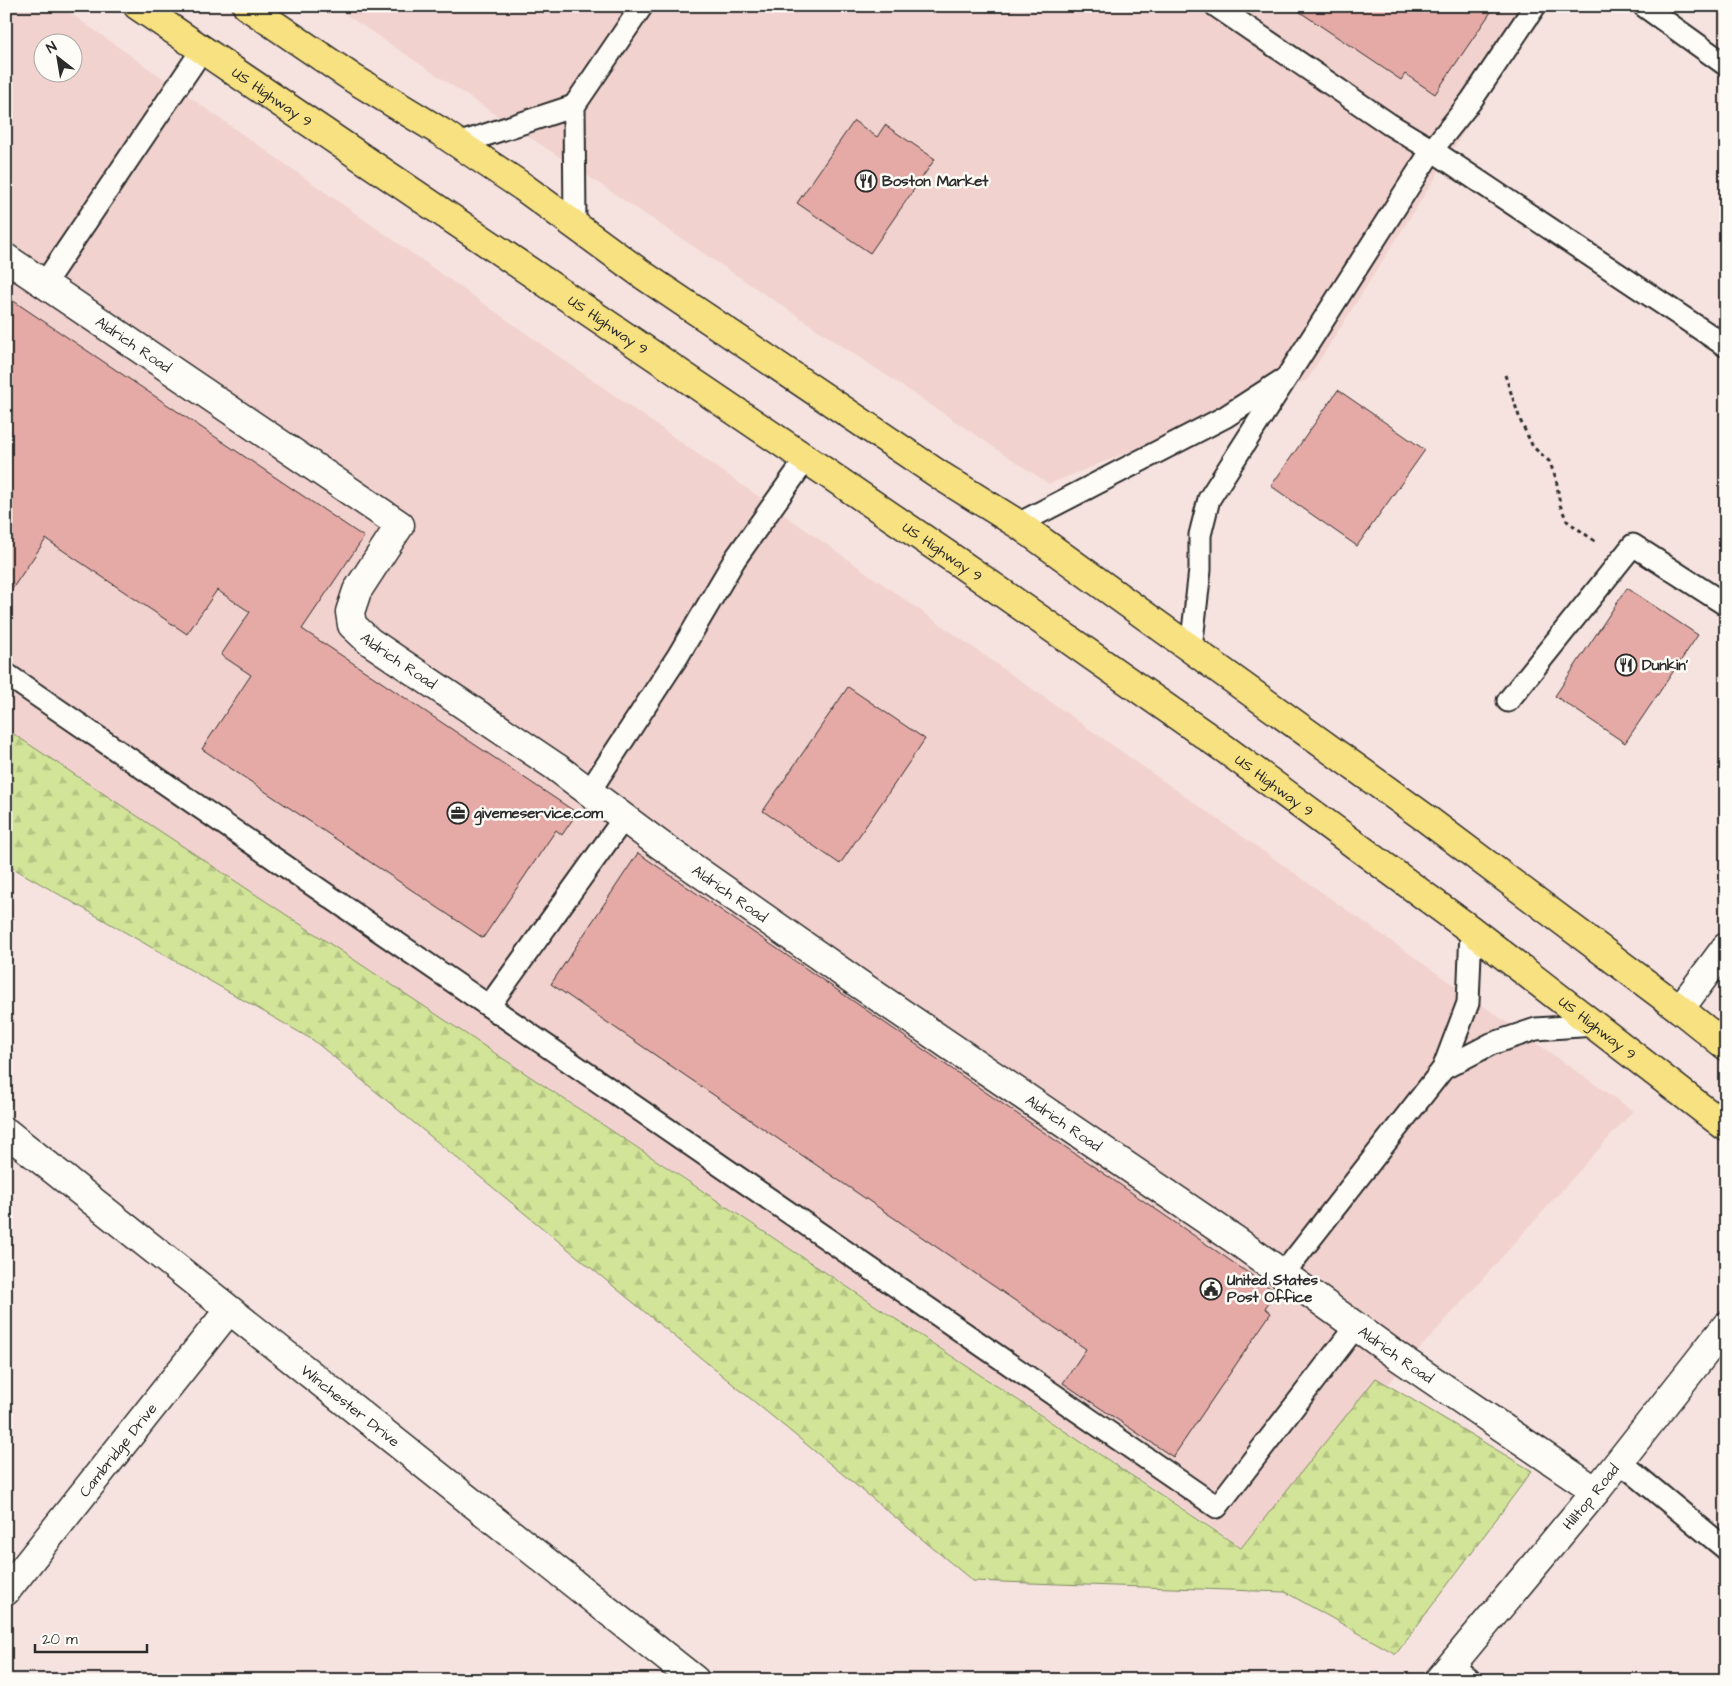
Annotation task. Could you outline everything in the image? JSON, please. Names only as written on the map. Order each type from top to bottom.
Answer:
[{"type":"highway","name":"US Highway 9","points":[[138,6],[961,564],[1225,749],[1472,930],[1726,1127]]},
{"type":"highway","points":[[247,6],[354,79],[523,187],[643,275],[941,476],[1018,524],[1424,817],[1680,1009],[1726,1046]]},
{"type":"street","name":"Aldrich Road","points":[[6,258],[400,525],[357,591],[350,612],[352,625],[369,641],[556,767],[624,818],[859,984],[1284,1274],[1356,1326],[1596,1491]]},
{"type":"street","points":[[1680,1009],[1726,947]]},
{"type":"street","name":"Winchester Drive","points":[[6,1132],[695,1680]]},
{"type":"street","name":"Cambridge Drive","points":[[6,1591],[229,1310]]},
{"type":"street","name":"Hilltop Road","points":[[1453,1675],[1726,1326]]},
{"type":"lane","points":[[575,226],[574,106],[642,6]]},
{"type":"lane","points":[[1216,6],[1389,124],[1432,150],[1726,346]]},
{"type":"lane","points":[[1191,649],[1200,570],[1200,535],[1209,499],[1432,150],[1471,101],[1535,6]]},
{"type":"lane","points":[[1644,6],[1726,65]]},
{"type":"lane","points":[[44,284],[202,50]]},
{"type":"lane","points":[[458,144],[574,106]]},
{"type":"lane","points":[[1018,524],[1225,417],[1285,378]]},
{"type":"lane","points":[[589,792],[678,656],[735,559],[806,459]]},
{"type":"lane","points":[[1508,701],[1632,545],[1726,605]]},
{"type":"lane","points":[[6,674],[1217,1507],[1356,1326]]},
{"type":"lane","points":[[489,1006],[624,818]]},
{"type":"lane","points":[[1284,1274],[1443,1069],[1468,1003],[1472,930]]},
{"type":"lane","points":[[1443,1069],[1491,1044],[1536,1029],[1595,1025]]},
{"type":"lane","points":[[1619,1461],[1726,1549]]},
{"type":"path","points":[[1505,375],[1521,422],[1533,446],[1549,462],[1556,478],[1560,505],[1567,521],[1621,559]]},
{"type":"shaded area","points":[[6,6],[60,6],[1633,1111],[1242,1547],[6,729]]},
{"type":"shaded area","points":[[333,6],[1544,6],[1307,380],[1049,484]]},
{"type":"green space","points":[[6,729],[1241,1548],[1376,1378],[1532,1471],[1396,1654],[1285,1592],[973,1581],[313,1040],[6,864]]},
{"type":"building","points":[[1291,6],[1495,6],[1435,94],[1405,74],[1401,80]]},
{"type":"building","name":"Boston Market","points":[[854,121],[877,137],[885,125],[935,159],[870,253],[797,203]]},
{"type":"building","points":[[6,296],[364,537],[302,629],[577,813],[562,835],[556,830],[483,938],[202,749],[251,675],[221,655],[250,612],[217,590],[187,634],[46,539],[8,595],[6,594]]},
{"type":"building","points":[[1338,390],[1425,450],[1357,546],[1271,486]]},
{"type":"building","name":"Dunkin'","points":[[1627,588],[1698,635],[1625,743],[1555,696]]},
{"type":"building","points":[[848,687],[925,739],[840,864],[763,811]]},
{"type":"building","points":[[638,853],[1276,1292],[1265,1308],[1271,1313],[1173,1457],[1063,1383],[1086,1349],[551,984]]},
{"type":"place","name":"Boston Market","points":[[866,181]]},
{"type":"place","name":"Dunkin'","points":[[1626,665]]},
{"type":"place","name":"givemeservice.com","points":[[458,813]]},
{"type":"place","name":"United States Post Office","points":[[1211,1289]]}]
